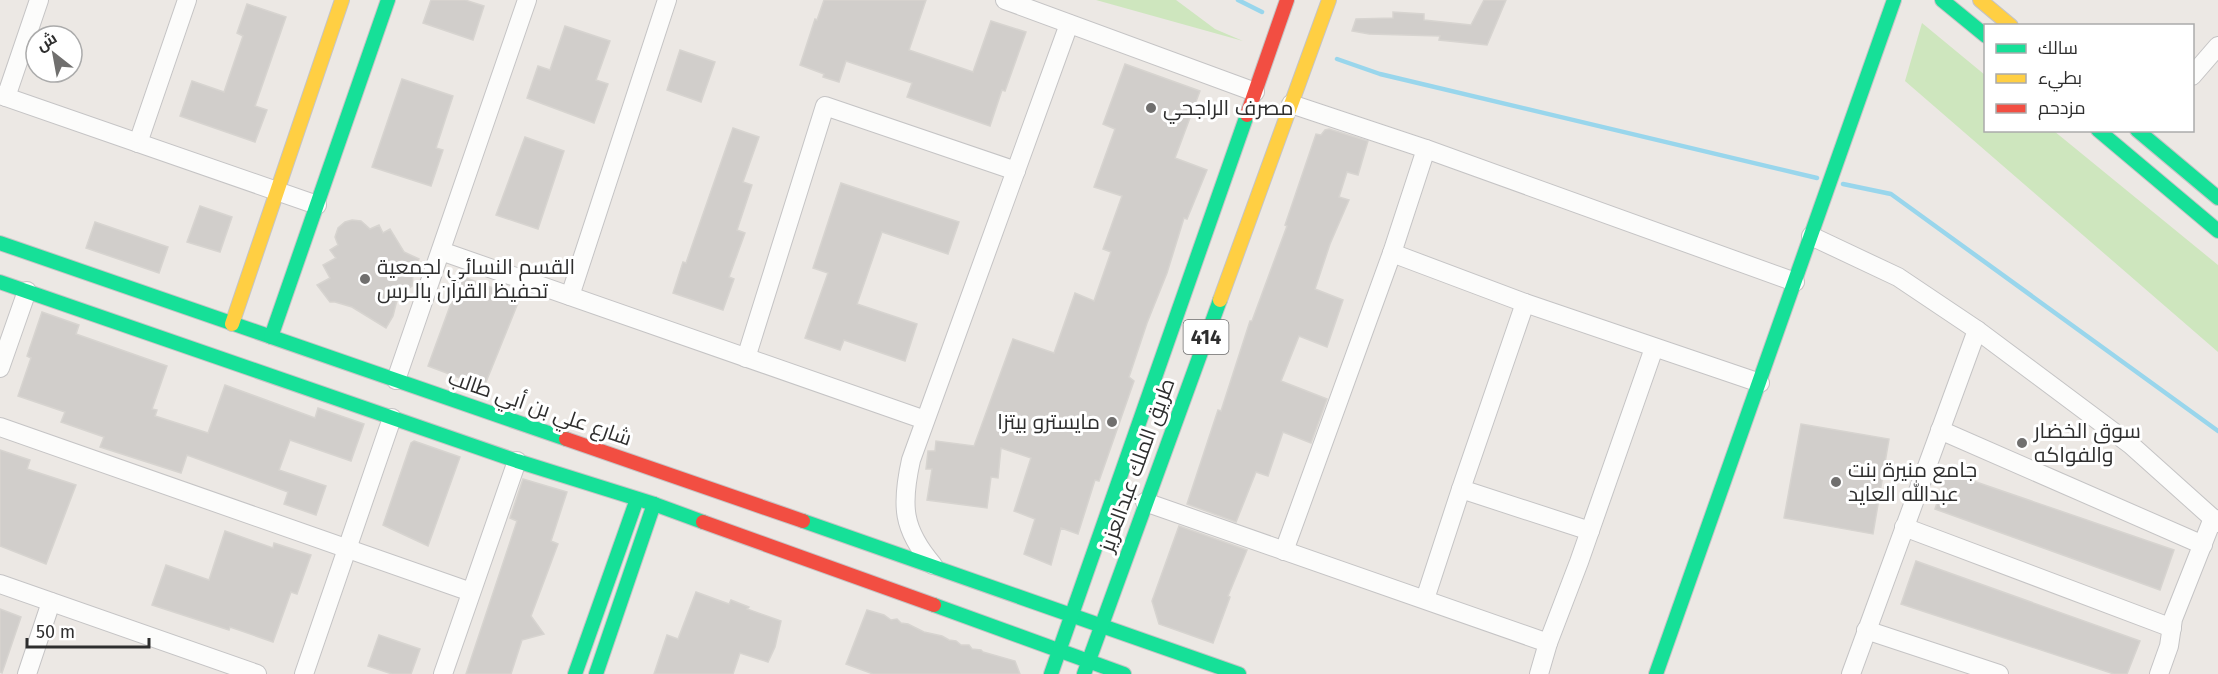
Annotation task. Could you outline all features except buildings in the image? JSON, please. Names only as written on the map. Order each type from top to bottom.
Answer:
[{"type":"main road","points":[[232,324],[342,0]]},
{"type":"main road","points":[[271,337],[388,0]]},
{"type":"main road","name":"طريق الملك عبدالعزيز","points":[[1051,674],[1054,650],[1287,0]]},
{"type":"main road","name":"طريق الملك عبدالعزيز","points":[[1086,668],[1329,0]]},
{"type":"main road","points":[[1656,674],[1894,0]]},
{"type":"main road","points":[[1942,0],[1984,34]]},
{"type":"main road","points":[[1980,0],[2009,24]]},
{"type":"main road","points":[[2100,132],[2218,231]]},
{"type":"main road","points":[[2142,132],[2218,198]]},
{"type":"main road","name":"شارع علي بن أبي طالب","points":[[0,243],[1101,624],[1239,674]]},
{"type":"main road","points":[[0,282],[517,461],[654,504],[1054,650],[1086,668],[1124,674]]},
{"type":"main road","points":[[575,674],[637,499]]},
{"type":"main road","points":[[596,674],[654,504]]},
{"type":"street","points":[[39,0],[3,96],[317,205]]},
{"type":"street","points":[[138,143],[187,0]]},
{"type":"street","points":[[396,380],[527,0]]},
{"type":"street","points":[[570,296],[668,0]]},
{"type":"street","points":[[1005,0],[1255,92]]},
{"type":"street","points":[[934,567],[918,547],[909,529],[904,508],[910,460],[1069,24]]},
{"type":"street","points":[[2194,75],[2218,46]]},
{"type":"street","points":[[1291,104],[1426,149],[1795,282]]},
{"type":"street","points":[[746,358],[825,106],[1016,171]]},
{"type":"street","points":[[1284,551],[1392,253],[1426,149]]},
{"type":"street","points":[[1811,236],[1898,277],[1977,330],[2131,445],[2216,520],[2203,545],[2172,628],[2169,646],[2158,674]]},
{"type":"street","points":[[441,251],[925,420]]},
{"type":"street","points":[[1392,253],[1525,303],[1760,383]]},
{"type":"street","points":[[0,368],[27,291]]},
{"type":"street","points":[[1425,599],[1525,303]]},
{"type":"street","points":[[1851,674],[1977,330]]},
{"type":"street","points":[[1539,674],[1548,643],[1654,348]]},
{"type":"street","points":[[304,674],[392,418]]},
{"type":"street","points":[[0,427],[471,592]]},
{"type":"street","points":[[1940,430],[2203,545]]},
{"type":"street","points":[[443,674],[517,461]]},
{"type":"street","points":[[1461,489],[1590,531]]},
{"type":"street","points":[[1145,502],[1548,643]]},
{"type":"street","points":[[1904,527],[2172,628]]},
{"type":"street","points":[[0,584],[256,674]]},
{"type":"street","points":[[27,674],[51,602]]},
{"type":"street","points":[[1866,630],[1999,674]]},
{"type":"green space","points":[[1096,0],[1176,0],[1215,29],[1243,41]]},
{"type":"green space","points":[[1922,23],[1984,74],[1984,132],[2055,132],[2218,265],[2218,352],[1905,81]]},
{"type":"waterway","points":[[1238,0],[1262,12]]},
{"type":"waterway","points":[[1337,59],[1380,74],[1817,178]]},
{"type":"waterway","points":[[1843,184],[1891,194],[2218,431]]},
{"type":"traffic: fast","points":[[271,337],[388,0]]},
{"type":"traffic: fast","points":[[1656,674],[1894,0]]},
{"type":"traffic: fast","points":[[1942,0],[1984,34]]},
{"type":"traffic: fast","points":[[1051,674],[1247,115]]},
{"type":"traffic: fast","points":[[2100,132],[2218,231]]},
{"type":"traffic: fast","points":[[2139,132],[2218,198]]},
{"type":"traffic: fast","points":[[0,243],[566,439]]},
{"type":"traffic: fast","points":[[0,282],[517,461],[654,504],[703,522]]},
{"type":"traffic: fast","points":[[1084,674],[1220,300]]},
{"type":"traffic: fast","points":[[575,674],[637,499]]},
{"type":"traffic: fast","points":[[596,674],[654,504]]},
{"type":"traffic: fast","points":[[803,521],[1239,674]]},
{"type":"traffic: fast","points":[[934,605],[1124,674]]},
{"type":"traffic: slow","points":[[232,324],[342,0]]},
{"type":"traffic: slow","points":[[1220,300],[1329,0]]},
{"type":"traffic: slow","points":[[1980,0],[2009,24]]},
{"type":"traffic: jam","points":[[1247,115],[1287,0]]},
{"type":"traffic: jam","points":[[566,439],[803,521]]},
{"type":"traffic: jam","points":[[703,522],[934,605]]},
{"type":"place","name":"مصرف الراجحي","points":[[1151,108]]},
{"type":"place","name":"القسم النسائي لجمعية تحفيظ القرآن بالـرس","points":[[365,279]]},
{"type":"place","name":"مايسترو بيتزا","points":[[1112,422]]},
{"type":"place","name":"سوق الخضار والفواكه","points":[[2022,443]]},
{"type":"place","name":"جامع منيرة بنت عبدالله العايد","points":[[1836,482]]}]
